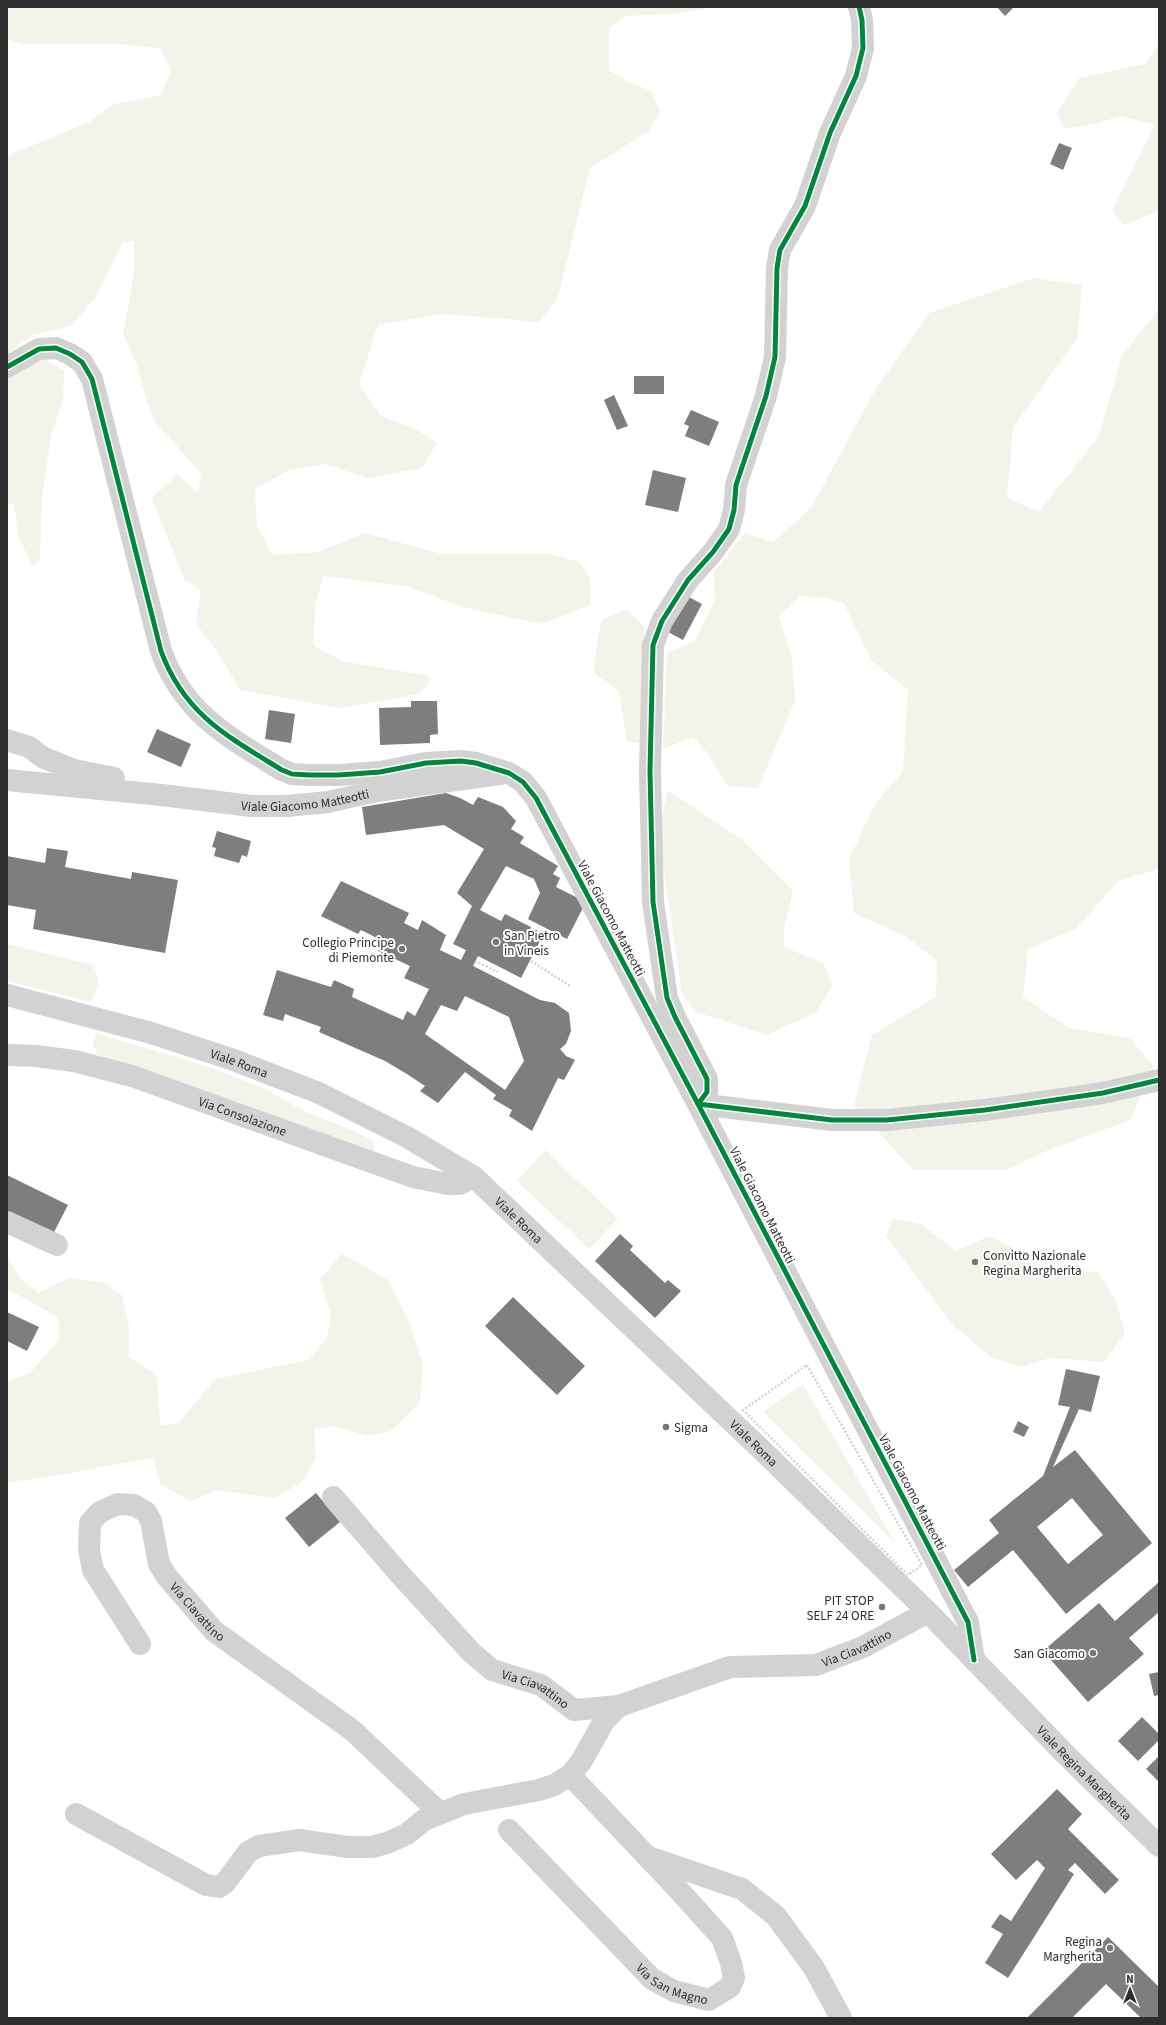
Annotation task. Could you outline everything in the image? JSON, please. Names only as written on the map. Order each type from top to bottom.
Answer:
[{"type":"street","points":[[698,1104],[707,1092],[707,1079],[675,1017],[667,998],[653,902],[650,771],[654,644],[662,620],[688,580],[713,552],[729,529],[734,510],[736,485],[766,396],[775,357],[777,268],[780,250],[805,206],[830,133],[856,76],[863,48],[862,20],[858,7]]},
{"type":"street","points":[[7,367],[39,349],[56,348],[70,354],[82,362],[92,379],[161,651],[167,669],[187,700],[221,732],[282,770],[292,774],[339,775],[380,772],[426,763],[461,761],[476,762],[510,773]]},
{"type":"street","points":[[7,740],[30,747],[44,758],[74,770],[111,776],[139,792]]},
{"type":"street","name":"Viale Giacomo Matteotti","points":[[7,780],[139,792],[250,806],[287,806],[328,802],[377,791],[510,773],[523,782],[536,798],[698,1104],[968,1622],[974,1660]]},
{"type":"street","name":"Viale Roma","points":[[7,994],[148,1032],[231,1059],[320,1093],[407,1137],[474,1177],[766,1454],[928,1612],[974,1660]]},
{"type":"street","name":"Via Consolazione","points":[[7,1055],[36,1056],[74,1061],[132,1076],[413,1177],[448,1184],[460,1184],[474,1177]]},
{"type":"street","points":[[698,1104],[832,1120],[887,1120],[985,1110],[1103,1093],[1159,1080]]},
{"type":"street","points":[[7,1222],[57,1245]]},
{"type":"street","name":"Via Ciavattino","points":[[333,1497],[471,1652],[492,1670],[541,1685],[574,1710],[619,1706],[730,1667],[816,1665],[863,1647],[928,1612]]},
{"type":"street","name":"Via Ciavattino","points":[[140,1644],[93,1570],[89,1550],[90,1523],[100,1512],[118,1504],[134,1505],[146,1512],[151,1521],[159,1564],[168,1578],[214,1631],[352,1730],[440,1813]]},
{"type":"street","name":"Viale Regina Margherita","points":[[974,1660],[1066,1755],[1159,1846]]},
{"type":"street","name":"Via Ciavattino","points":[[76,1814],[206,1885],[219,1887],[225,1883],[248,1852],[259,1846],[299,1840],[348,1847],[372,1847],[387,1843],[407,1834],[424,1820],[464,1804],[539,1790],[554,1785],[570,1775],[581,1762],[604,1721],[619,1706]]},
{"type":"street","name":"Via San Magno","points":[[509,1830],[652,1979],[674,1991],[709,2000],[730,1987],[734,1978],[731,1963],[722,1938],[570,1775]]},
{"type":"street","name":"Via San Magno","points":[[648,1857],[742,1889],[776,1916],[814,1968],[841,2018]]},
{"type":"path","points":[[475,961],[498,972]]},
{"type":"path","points":[[531,961],[570,986]]},
{"type":"path","points":[[807,1366],[922,1565],[908,1575],[743,1410],[807,1366]]},
{"type":"shaded area","points":[[7,7],[714,7],[673,14],[625,16],[609,28],[609,70],[627,81],[651,91],[660,111],[649,131],[590,168],[558,298],[539,322],[443,314],[378,325],[359,384],[381,416],[419,431],[437,443],[422,468],[368,478],[324,464],[289,470],[255,489],[257,525],[272,555],[318,552],[365,533],[442,554],[549,554],[580,562],[590,579],[590,605],[541,624],[462,607],[407,586],[323,576],[315,606],[313,645],[342,661],[425,675],[431,679],[420,694],[339,708],[240,690],[220,656],[196,624],[201,590],[184,579],[152,498],[177,474],[198,493],[201,473],[156,423],[147,402],[136,363],[123,334],[134,274],[134,241],[123,242],[95,298],[71,326],[32,335],[7,355],[7,158],[14,153],[87,123],[114,104],[161,95],[171,69],[160,48],[118,44],[22,44],[7,39]]},
{"type":"shaded area","points":[[1159,44],[1159,211],[1124,225],[1112,210],[1155,125],[1121,116],[1094,124],[1065,129],[1057,113],[1079,78],[1145,64]]},
{"type":"shaded area","points":[[1034,278],[1082,285],[1077,339],[1013,427],[1007,498],[1039,512],[1099,436],[1122,355],[1159,309],[1159,869],[1118,881],[1077,928],[1028,949],[1023,997],[1069,1028],[1130,1038],[1154,1067],[1130,1120],[1044,1152],[1006,1170],[913,1170],[854,1105],[872,1035],[936,997],[937,961],[905,936],[854,913],[849,859],[875,804],[903,771],[908,690],[872,661],[844,604],[827,598],[800,596],[779,616],[792,659],[795,701],[758,788],[728,786],[708,754],[693,737],[663,749],[667,653],[694,642],[715,600],[714,572],[745,533],[773,542],[811,508],[875,390],[929,313]]},
{"type":"shaded area","points":[[45,359],[64,371],[63,399],[51,436],[42,496],[40,560],[32,566],[18,535],[14,503],[7,505],[7,372]]},
{"type":"shaded area","points":[[627,609],[644,627],[642,744],[627,741],[619,691],[594,673],[596,647],[602,620]]},
{"type":"shaded area","points":[[668,790],[742,840],[793,891],[784,929],[784,947],[823,963],[833,985],[816,1012],[767,1035],[696,1012],[682,994],[658,830]]},
{"type":"shaded area","points":[[7,944],[93,965],[98,984],[90,1002],[7,981]]},
{"type":"shaded area","points":[[96,1033],[209,1067],[266,1089],[310,1114],[357,1132],[373,1141],[374,1151],[370,1152],[100,1058],[93,1045]]},
{"type":"shaded area","points":[[546,1150],[618,1219],[589,1249],[517,1181]]},
{"type":"shaded area","points":[[893,1218],[921,1224],[956,1251],[989,1236],[1014,1248],[1040,1277],[1097,1271],[1115,1299],[1125,1333],[1104,1362],[1050,1358],[1021,1367],[991,1357],[953,1325],[886,1236]]},
{"type":"shaded area","points":[[342,1254],[387,1279],[409,1321],[423,1365],[420,1402],[391,1431],[368,1436],[334,1426],[314,1429],[316,1459],[301,1483],[275,1498],[217,1490],[191,1501],[161,1485],[153,1458],[44,1478],[7,1482],[7,1381],[29,1374],[60,1339],[58,1317],[7,1289],[7,1258],[22,1280],[39,1293],[69,1278],[103,1282],[122,1295],[129,1327],[129,1357],[150,1370],[157,1378],[160,1425],[179,1423],[215,1379],[309,1360],[327,1338],[331,1314],[320,1279]]},
{"type":"shaded area","points":[[803,1384],[895,1543],[763,1412]]},
{"type":"building","points":[[997,7],[1014,7],[1005,16]]},
{"type":"building","points":[[1059,143],[1072,148],[1063,170],[1050,164]]},
{"type":"building","points":[[634,376],[664,376],[664,394],[634,394]]},
{"type":"building","points":[[614,395],[628,426],[617,430],[604,400]]},
{"type":"building","points":[[691,410],[719,422],[709,446],[685,436],[689,426],[684,424]]},
{"type":"building","points":[[653,470],[686,478],[678,512],[645,505]]},
{"type":"building","points":[[687,596],[702,604],[683,640],[668,632]]},
{"type":"building","points":[[411,701],[437,701],[438,734],[430,735],[430,743],[380,745],[379,708],[411,707]]},
{"type":"building","points":[[269,710],[295,714],[291,743],[265,739]]},
{"type":"building","points":[[157,729],[191,744],[181,767],[147,752]]},
{"type":"building","points":[[446,793],[473,805],[478,797],[503,807],[516,821],[511,829],[524,837],[520,843],[558,866],[553,874],[560,878],[556,887],[586,902],[567,939],[528,919],[540,893],[534,879],[506,866],[480,910],[501,921],[505,914],[531,927],[528,935],[540,941],[521,978],[478,956],[473,966],[540,1000],[555,1003],[569,1013],[571,1031],[566,1044],[560,1049],[566,1056],[575,1060],[564,1080],[558,1078],[532,1131],[509,1116],[512,1110],[493,1099],[496,1095],[465,1072],[438,1103],[420,1091],[425,1086],[407,1074],[385,1061],[319,1032],[321,1027],[285,1014],[283,1021],[263,1015],[277,970],[331,987],[334,980],[354,989],[352,997],[403,1020],[407,1011],[415,1016],[429,989],[404,978],[410,966],[378,951],[383,941],[361,930],[358,934],[321,916],[341,881],[409,913],[404,923],[418,930],[422,920],[446,935],[440,950],[461,960],[466,950],[453,944],[472,906],[457,893],[484,849],[444,825],[366,835],[362,807]],"holes":[[[465,996],[509,1017],[524,1061],[505,1090],[425,1034],[441,1005],[457,1011]]]},
{"type":"building","points":[[217,831],[251,841],[247,857],[242,855],[239,863],[214,856],[216,848],[212,847]]},
{"type":"building","points":[[47,848],[68,851],[65,867],[131,879],[132,872],[178,880],[165,953],[33,929],[36,910],[7,905],[7,856],[45,863]]},
{"type":"building","points":[[7,1175],[68,1205],[53,1234],[7,1212]]},
{"type":"building","points":[[620,1234],[633,1246],[630,1250],[665,1283],[668,1280],[681,1291],[655,1318],[595,1261]]},
{"type":"building","points":[[513,1297],[585,1366],[557,1395],[485,1326]]},
{"type":"building","points":[[7,1312],[39,1327],[27,1351],[7,1341]]},
{"type":"building","points":[[1066,1369],[1100,1376],[1091,1412],[1079,1409],[1053,1467],[1075,1450],[1152,1543],[1066,1614],[1013,1550],[968,1587],[954,1570],[999,1533],[989,1520],[1043,1476],[1070,1407],[1058,1405]],"holes":[[[1072,1498],[1103,1535],[1068,1564],[1037,1527]]]},
{"type":"building","points":[[1018,1421],[1029,1427],[1024,1437],[1013,1432]]},
{"type":"building","points":[[316,1493],[340,1522],[309,1547],[285,1518]]},
{"type":"building","name":"San Giacomo","points":[[1159,1582],[1159,1612],[1129,1638],[1144,1654],[1088,1702],[1043,1651],[1099,1603],[1115,1621]]},
{"type":"building","points":[[1159,1672],[1159,1695],[1154,1696],[1149,1674]]},
{"type":"building","points":[[1142,1717],[1159,1734],[1159,1740],[1138,1761],[1118,1741]]},
{"type":"building","points":[[1159,1756],[1159,1782],[1146,1769]]},
{"type":"building","points":[[1057,1789],[1082,1814],[1068,1829],[1119,1880],[1105,1894],[1075,1863],[1068,1870],[1074,1874],[1008,1978],[985,1963],[1003,1934],[991,1927],[1000,1914],[1011,1921],[1045,1868],[1037,1860],[1016,1880],[991,1854]]},
{"type":"building","points":[[1108,1937],[1159,1987],[1159,2018],[1141,2018],[1106,1984],[1072,2018],[1027,2018]]},
{"type":"cycle path","points":[[859,7],[862,20],[863,48],[856,76],[830,133],[805,206],[780,250],[777,268],[775,357],[766,396],[736,485],[734,510],[729,529],[713,552],[688,580],[662,621],[653,645],[650,771],[653,902],[667,998],[675,1017],[707,1079],[707,1092],[698,1104],[832,1120],[887,1120],[985,1110],[1103,1093],[1159,1080]]},
{"type":"cycle path","points":[[7,367],[39,349],[56,348],[70,354],[82,362],[92,379],[161,651],[182,692],[195,708],[210,722],[244,746],[282,770],[292,774],[339,775],[380,772],[426,763],[461,761],[476,763],[509,773],[523,782],[536,798],[698,1104],[968,1622],[974,1660]]},
{"type":"place","name":"San Pietro in Vineis","points":[[496,942]]},
{"type":"place","name":"Collegio Principe di Piemonte","points":[[402,949]]},
{"type":"place","name":"Convitto Nazionale Regina Margherita","points":[[975,1262]]},
{"type":"place","name":"Sigma","points":[[666,1427]]},
{"type":"place","name":"PIT STOP SELF 24 ORE","points":[[882,1607]]},
{"type":"place","name":"San Giacomo","points":[[1093,1653]]},
{"type":"place","name":"Regina Margherita","points":[[1110,1948]]}]
